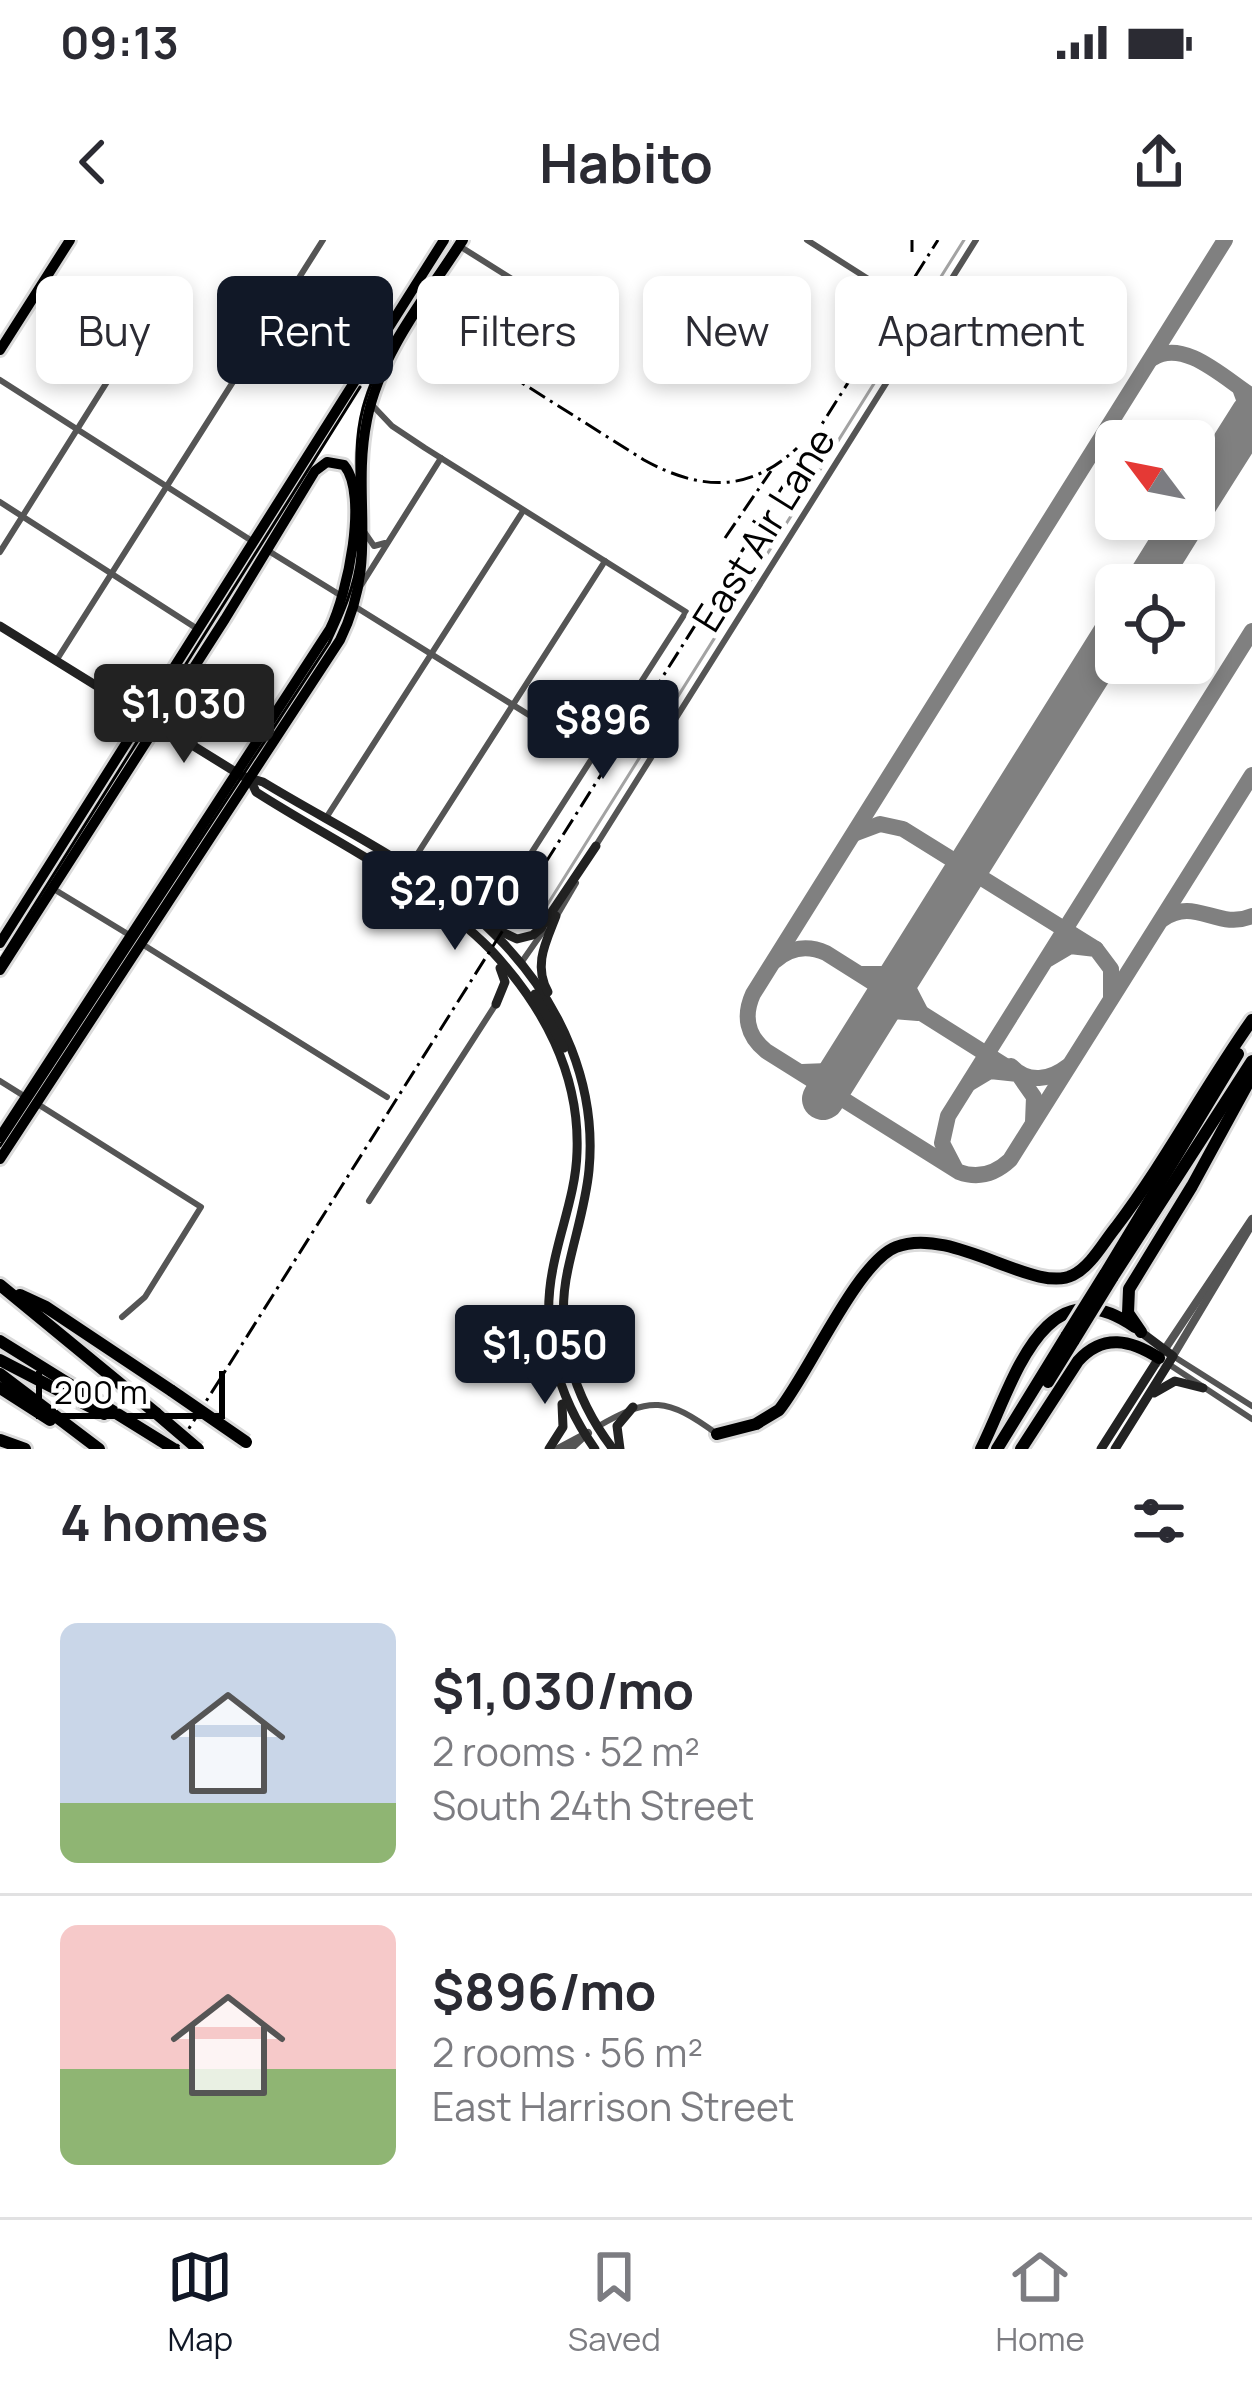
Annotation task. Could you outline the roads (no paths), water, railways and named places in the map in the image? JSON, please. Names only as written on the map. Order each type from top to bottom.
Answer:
[{"type":"highway","points":[[1109,1276],[1215,1097],[1252,1023]]},
{"type":"highway","points":[[717,1434],[756,1424],[779,1410],[870,1267],[896,1247],[920,1243],[960,1249],[1054,1280],[1082,1270],[1148,1184],[1252,1023]]},
{"type":"highway","points":[[1001,1449],[1252,1061]]},
{"type":"highway","points":[[1141,1332],[1128,1313],[1129,1288],[1252,1076]]},
{"type":"highway","points":[[4,1288],[46,1307],[252,1445]]},
{"type":"highway","points":[[4,1288],[198,1449]]},
{"type":"highway","points":[[981,1449],[1033,1342],[1052,1320],[1090,1308],[1114,1314],[1141,1332]]},
{"type":"highway","points":[[0,1341],[148,1434]]},
{"type":"highway","points":[[1021,1449],[1090,1350],[1121,1341],[1166,1357]]},
{"type":"highway","points":[[0,1360],[175,1449]]},
{"type":"highway","points":[[0,1374],[97,1449]]},
{"type":"highway","points":[[0,1388],[97,1449]]},
{"type":"highway","points":[[0,1440],[25,1449]]},
{"type":"main road","points":[[0,350],[70,240]]},
{"type":"main road","points":[[0,944],[444,240]]},
{"type":"main road","points":[[353,514],[372,398],[402,336],[462,243]]},
{"type":"main road","points":[[289,514],[296,488],[334,417]]},
{"type":"main road","points":[[0,1159],[31,1100],[136,940],[200,857],[332,654],[359,589],[365,533],[365,433]]},
{"type":"main road","points":[[0,970],[319,467],[339,462],[351,476],[354,540],[343,597],[330,629],[148,911],[136,940]]},
{"type":"main road","points":[[0,626],[251,781],[263,782],[408,868],[507,937],[532,935],[596,846]]},
{"type":"main road","points":[[251,781],[256,792],[478,931],[507,960],[521,965],[564,1048],[577,1156],[550,1285],[550,1364],[565,1418],[562,1431],[548,1449]]},
{"type":"main road","points":[[148,911],[200,857]]},
{"type":"main road","points":[[0,944],[43,902]]},
{"type":"main road","points":[[431,903],[505,974],[496,1004]]},
{"type":"main road","points":[[451,914],[500,960],[531,1002],[569,1077]]},
{"type":"main road","points":[[556,916],[542,953],[541,979],[575,1042],[589,1121],[589,1174],[562,1309],[571,1371],[597,1427],[616,1449]]},
{"type":"main road","points":[[486,923],[559,1019],[580,1068]]},
{"type":"main road","points":[[496,1004],[514,994],[531,1002]]},
{"type":"main road","points":[[0,1137],[31,1100]]},
{"type":"main road","points":[[1141,1332],[1166,1357]]},
{"type":"main road","points":[[551,1347],[563,1393],[595,1449]]},
{"type":"main road","points":[[1115,1449],[1166,1357]]},
{"type":"main road","points":[[1101,1449],[1166,1357]]},
{"type":"main road","points":[[1142,1405],[1170,1382],[1182,1380],[1203,1388]]},
{"type":"main road","points":[[616,1449],[617,1426],[633,1407]]},
{"type":"street","points":[[56,661],[323,240]]},
{"type":"street","points":[[807,240],[864,276]]},
{"type":"street","name":"East Air Lane","points":[[521,965],[976,240]]},
{"type":"street","points":[[462,243],[512,276]]},
{"type":"street","points":[[0,380],[255,542]]},
{"type":"street","points":[[0,552],[105,384]]},
{"type":"street","points":[[372,398],[376,412],[392,426],[686,612],[486,923]]},
{"type":"street","points":[[365,433],[374,424],[392,426]]},
{"type":"street","points":[[359,589],[441,458]]},
{"type":"street","points":[[0,502],[200,630]]},
{"type":"street","points":[[318,831],[524,510]]},
{"type":"street","points":[[365,533],[377,547],[392,536]]},
{"type":"street","points":[[267,550],[343,597]]},
{"type":"street","points":[[400,881],[605,560]]},
{"type":"street","points":[[354,606],[595,756]]},
{"type":"street","name":"East Air Lane","points":[[521,965],[596,846]]},
{"type":"street","points":[[52,888],[388,1097]]},
{"type":"street","points":[[369,1201],[496,1004]]},
{"type":"street","points":[[0,1081],[201,1207],[145,1297],[122,1317]]},
{"type":"street","points":[[1166,1357],[1252,1220]]},
{"type":"street","points":[[1166,1357],[1252,1419]]},
{"type":"street","points":[[1166,1357],[1252,1406]]},
{"type":"street","points":[[558,1449],[633,1407],[668,1405],[717,1434]]},
{"type":"street","points":[[570,1449],[585,1435]]},
{"type":"waterway","points":[[534,926],[964,240]]},
{"type":"tram line","points":[[0,1146],[329,643],[356,567],[357,445],[370,386],[391,342],[458,240]]},
{"type":"tram line","points":[[0,960],[360,387]]},
{"type":"railway","points":[[912,240],[912,252]]},
{"type":"railway","points":[[176,1449],[938,240]]},
{"type":"railway","points":[[524,384],[644,460],[704,482],[760,474],[797,448]]},
{"type":"railway","points":[[725,538],[771,471]]}]
